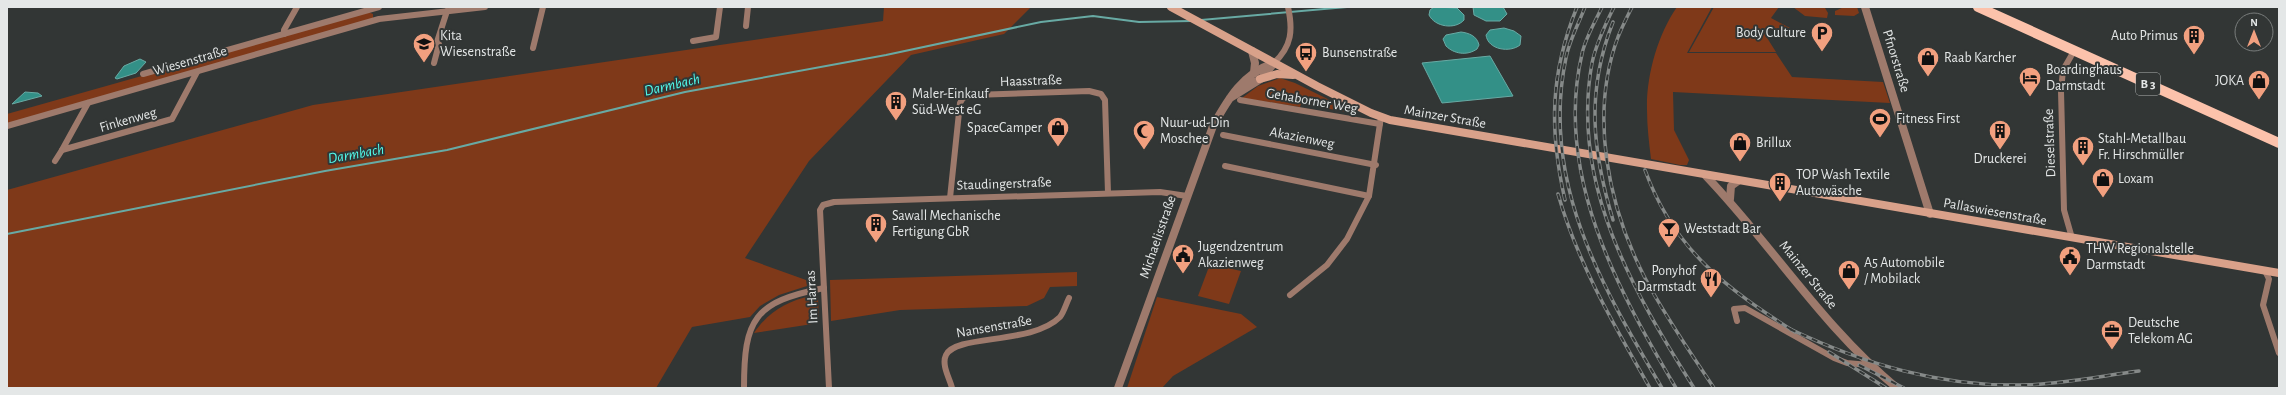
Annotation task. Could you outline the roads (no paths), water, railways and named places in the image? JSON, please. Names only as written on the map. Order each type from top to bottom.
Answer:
[{"type":"main road","name":"Mainzer Straße","points":[[1171,7],[1381,121],[1411,124],[1706,176]]},
{"type":"main road","name":"B 3","points":[[1978,7],[2279,143]]},
{"type":"main road","points":[[1260,79],[1277,74],[1300,76]]},
{"type":"main road","name":"Pallaswiesenstraße","points":[[1706,176],[2279,273]]},
{"type":"street","points":[[284,34],[284,29],[297,7]]},
{"type":"street","points":[[143,74],[378,7],[379,19]]},
{"type":"street","name":"Wiesenstraße","points":[[7,126],[379,19],[485,7]]},
{"type":"street","points":[[533,48],[543,7]]},
{"type":"street","points":[[693,40],[716,37],[720,7]]},
{"type":"street","points":[[746,26],[748,7]]},
{"type":"street","points":[[1274,63],[1285,54],[1292,37],[1288,7]]},
{"type":"street","name":"Pfnorstraße","points":[[1865,7],[1930,214]]},
{"type":"street","points":[[434,63],[440,44],[437,42],[447,11]]},
{"type":"street","name":"Dieselstraße","points":[[2072,238],[2064,210],[2061,76],[2066,61],[2074,51]]},
{"type":"street","points":[[1252,52],[1255,66],[1254,72]]},
{"type":"street","name":"Michaelisstraße","points":[[1118,388],[1213,126],[1230,98],[1237,88],[1264,65],[1274,63],[1272,69],[1260,79],[1230,98]]},
{"type":"street","name":"Finkenweg","points":[[62,150],[172,118],[197,72]]},
{"type":"street","name":"Haasstraße","points":[[950,198],[960,103],[963,98],[977,94],[1089,91],[1101,94],[1105,100],[1108,193]]},
{"type":"street","name":"Gehaborner Weg","points":[[1240,100],[1381,121]]},
{"type":"street","name":"Finkenweg","points":[[56,161],[88,103]]},
{"type":"street","points":[[1290,295],[1327,265],[1347,239],[1369,196],[1376,165],[1381,121]]},
{"type":"street","name":"Akazienweg","points":[[1223,135],[1376,165]]},
{"type":"street","points":[[1225,166],[1369,196]]},
{"type":"street","name":"Mainzer Straße","points":[[1706,176],[1730,199],[1834,328],[1869,365],[1897,388]]},
{"type":"street","points":[[1730,199],[1731,186],[1738,181]]},
{"type":"street","name":"Staudingerstraße","points":[[823,205],[834,202],[1108,193],[1164,192],[1187,196]]},
{"type":"street","name":"Im Harras","points":[[823,205],[820,210],[829,388]]},
{"type":"street","points":[[2265,271],[2268,279],[2263,305],[2279,353]]},
{"type":"street","points":[[744,388],[745,346],[748,331],[754,321],[770,306],[786,298],[801,292],[824,288]]},
{"type":"street","name":"Nansenstraße","points":[[952,388],[945,360],[946,355],[952,347],[966,342],[1014,338],[1035,333],[1059,317],[1069,298]]},
{"type":"street","points":[[1737,321],[1733,311],[1737,308],[1748,310],[1834,358],[1847,363],[1869,365]]},
{"type":"water","points":[[1434,7],[1457,8],[1464,15],[1464,20],[1451,26],[1440,24],[1429,15],[1430,10]]},
{"type":"water","points":[[1473,7],[1503,7],[1507,14],[1500,21],[1486,21],[1474,15]]},
{"type":"water","points":[[1504,28],[1514,31],[1521,36],[1520,45],[1511,49],[1500,49],[1491,44],[1486,35],[1490,30]]},
{"type":"water","points":[[1461,32],[1475,37],[1479,45],[1477,49],[1469,53],[1461,53],[1453,51],[1446,46],[1443,39],[1446,35]]},
{"type":"water","points":[[1490,56],[1513,96],[1442,103],[1422,63]]},
{"type":"water","points":[[140,59],[146,62],[136,73],[117,79],[115,78],[124,66]]},
{"type":"water","points":[[25,92],[38,93],[42,96],[12,104]]},
{"type":"waterway","name":"Darmbach","points":[[1201,20],[1347,7]]},
{"type":"waterway","name":"Darmbach","points":[[7,234],[325,171],[447,150],[685,92],[886,55],[1041,22],[1093,16],[1139,22],[1191,21]]},
{"type":"railway","points":[[1565,200],[1556,150],[1555,102],[1561,56],[1577,7]]},
{"type":"railway","points":[[1585,7],[1567,52],[1560,103],[1562,147],[1569,190],[1582,231],[1598,272],[1618,311],[1662,388]]},
{"type":"railway","points":[[1602,7],[1583,48],[1576,98],[1577,142],[1584,186],[1596,228],[1613,270],[1632,311],[1676,388]]},
{"type":"railway","points":[[1614,7],[1601,35],[1592,63],[1588,107],[1590,151],[1599,193],[1612,234],[1629,274],[1649,313],[1694,388]]},
{"type":"railway","points":[[1632,7],[1618,37],[1609,67],[1605,97],[1604,129],[1607,160],[1613,191],[1621,221],[1645,278],[1669,320],[1714,388]]},
{"type":"railway","points":[[1613,22],[1604,47],[1599,72],[1595,121],[1600,169],[1613,220]]},
{"type":"railway","points":[[1645,170],[1657,198],[1671,223],[1687,245],[1725,282],[1770,316],[1791,330]]},
{"type":"railway","points":[[1558,194],[1566,220],[1586,270],[1610,317],[1650,388]]},
{"type":"railway","points":[[1791,330],[1818,342],[1875,363],[1904,371],[1963,382],[1993,385],[2024,385],[2068,381],[2139,371]]},
{"type":"railway","points":[[1791,330],[1795,332]]},
{"type":"railway","points":[[1829,352],[1886,388]]},
{"type":"railway","points":[[1859,365],[1904,388]]},
{"type":"place","name":"Body Culture","points":[[1822,52]]},
{"type":"place","name":"Auto Primus","points":[[2194,56]]},
{"type":"place","name":"Kita Wiesenstraße","points":[[424,64]]},
{"type":"place","name":"Bunsenstraße","points":[[1306,72]]},
{"type":"place","name":"Raab Karcher","points":[[1928,78]]},
{"type":"place","name":"Boardinghaus Darmstadt","points":[[2030,98]]},
{"type":"place","name":"JOKA","points":[[2259,100]]},
{"type":"place","name":"Maler-Einkauf Süd-West eG","points":[[896,122]]},
{"type":"place","name":"Fitness First","points":[[1880,138]]},
{"type":"place","name":"SpaceCamper","points":[[1058,148]]},
{"type":"place","name":"Nuur-ud-Din Moschee","points":[[1144,150]]},
{"type":"place","name":"Druckerei","points":[[2000,150]]},
{"type":"place","name":"Brillux","points":[[1740,162]]},
{"type":"place","name":"Stahl-Metallbau Fr. Hirschmüller","points":[[2083,166]]},
{"type":"place","name":"Loxam","points":[[2103,198]]},
{"type":"place","name":"TOP Wash Textile Autowäsche","points":[[1780,202]]},
{"type":"place","name":"Sawall Mechanische Fertigung GbR","points":[[876,244]]},
{"type":"place","name":"Weststadt Bar","points":[[1669,248]]},
{"type":"place","name":"Jugendzentrum Akazienweg","points":[[1183,274]]},
{"type":"place","name":"THW Regionalstelle Darmstadt","points":[[2070,276]]},
{"type":"place","name":"A5 Automobile / Mobilack","points":[[1849,290]]},
{"type":"place","name":"Ponyhof Darmstadt","points":[[1711,298]]},
{"type":"place","name":"Deutsche Telekom AG","points":[[2112,350]]}]
